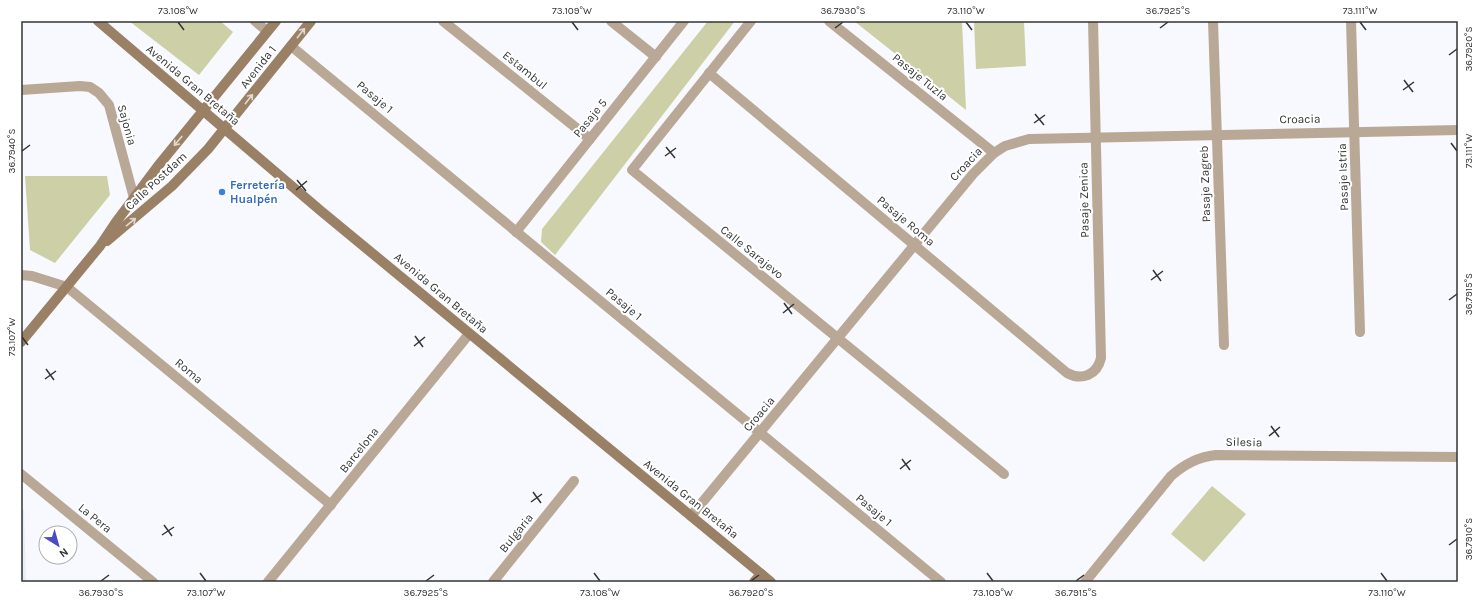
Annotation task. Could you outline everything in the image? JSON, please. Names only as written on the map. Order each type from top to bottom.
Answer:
[{"type":"main road","name":"Avenida Gran Bretaña","points":[[98,21],[225,130],[771,582]]},
{"type":"main road","name":"Avenida 1","points":[[203,111],[276,21]]},
{"type":"main road","name":"Avenida 1","points":[[225,130],[311,21]]},
{"type":"main road","name":"Calle Postdam","points":[[21,342],[100,246],[134,198],[203,111]]},
{"type":"main road","name":"Calle Postdam","points":[[100,246],[172,186],[225,130]]},
{"type":"main road","points":[[754,582],[761,574]]},
{"type":"street","points":[[255,21],[267,31]]},
{"type":"street","name":"Estambul","points":[[443,21],[590,139]]},
{"type":"street","points":[[611,21],[656,56]]},
{"type":"street","name":"Pasaje 5","points":[[516,232],[684,21]]},
{"type":"street","name":"Calle Sarajevo","points":[[751,21],[632,170],[1004,474]]},
{"type":"street","name":"Pasaje Tuzla","points":[[829,21],[994,153]]},
{"type":"street","name":"Pasaje Zenica","points":[[1090,375],[1099,364],[1100,358],[1093,21]]},
{"type":"street","name":"Pasaje Zagreb","points":[[1213,21],[1224,345]]},
{"type":"street","name":"Pasaje Istria","points":[[1352,21],[1360,332]]},
{"type":"street","name":"Pasaje 1","points":[[291,46],[941,582]]},
{"type":"street","name":"Pasaje Roma","points":[[710,73],[1067,373],[1078,378],[1090,375]]},
{"type":"street","name":"Sajonia","points":[[21,90],[80,86],[99,92],[109,105],[134,198]]},
{"type":"street","name":"Croacia","points":[[691,516],[978,168],[994,153],[1005,146],[1029,139],[1096,136],[1458,130]]},
{"type":"street","name":"Roma","points":[[21,275],[32,276],[67,287],[331,505]]},
{"type":"street","name":"Barcelona","points":[[268,582],[470,334]]},
{"type":"street","name":"Silesia","points":[[1085,582],[1171,476],[1181,468],[1204,456],[1216,454],[1458,457]]},
{"type":"street","name":"La Pera","points":[[21,474],[153,582]]},
{"type":"street","name":"Bulgaria","points":[[493,582],[574,481]]},
{"type":"shaded area","points":[[21,508],[24,510],[26,582],[21,582]]},
{"type":"green space","points":[[129,21],[220,21],[233,32],[199,75]]},
{"type":"green space","points":[[708,21],[735,21],[555,255],[541,242],[542,229]]},
{"type":"green space","points":[[854,21],[962,21],[966,110]]},
{"type":"green space","points":[[974,21],[1024,21],[1026,66],[976,69]]},
{"type":"green space","points":[[25,176],[107,176],[110,195],[55,263],[30,250]]},
{"type":"green space","points":[[1212,486],[1246,514],[1204,562],[1171,534]]},
{"type":"place","name":"Ferretería Hualpén","points":[[222,192]]}]
